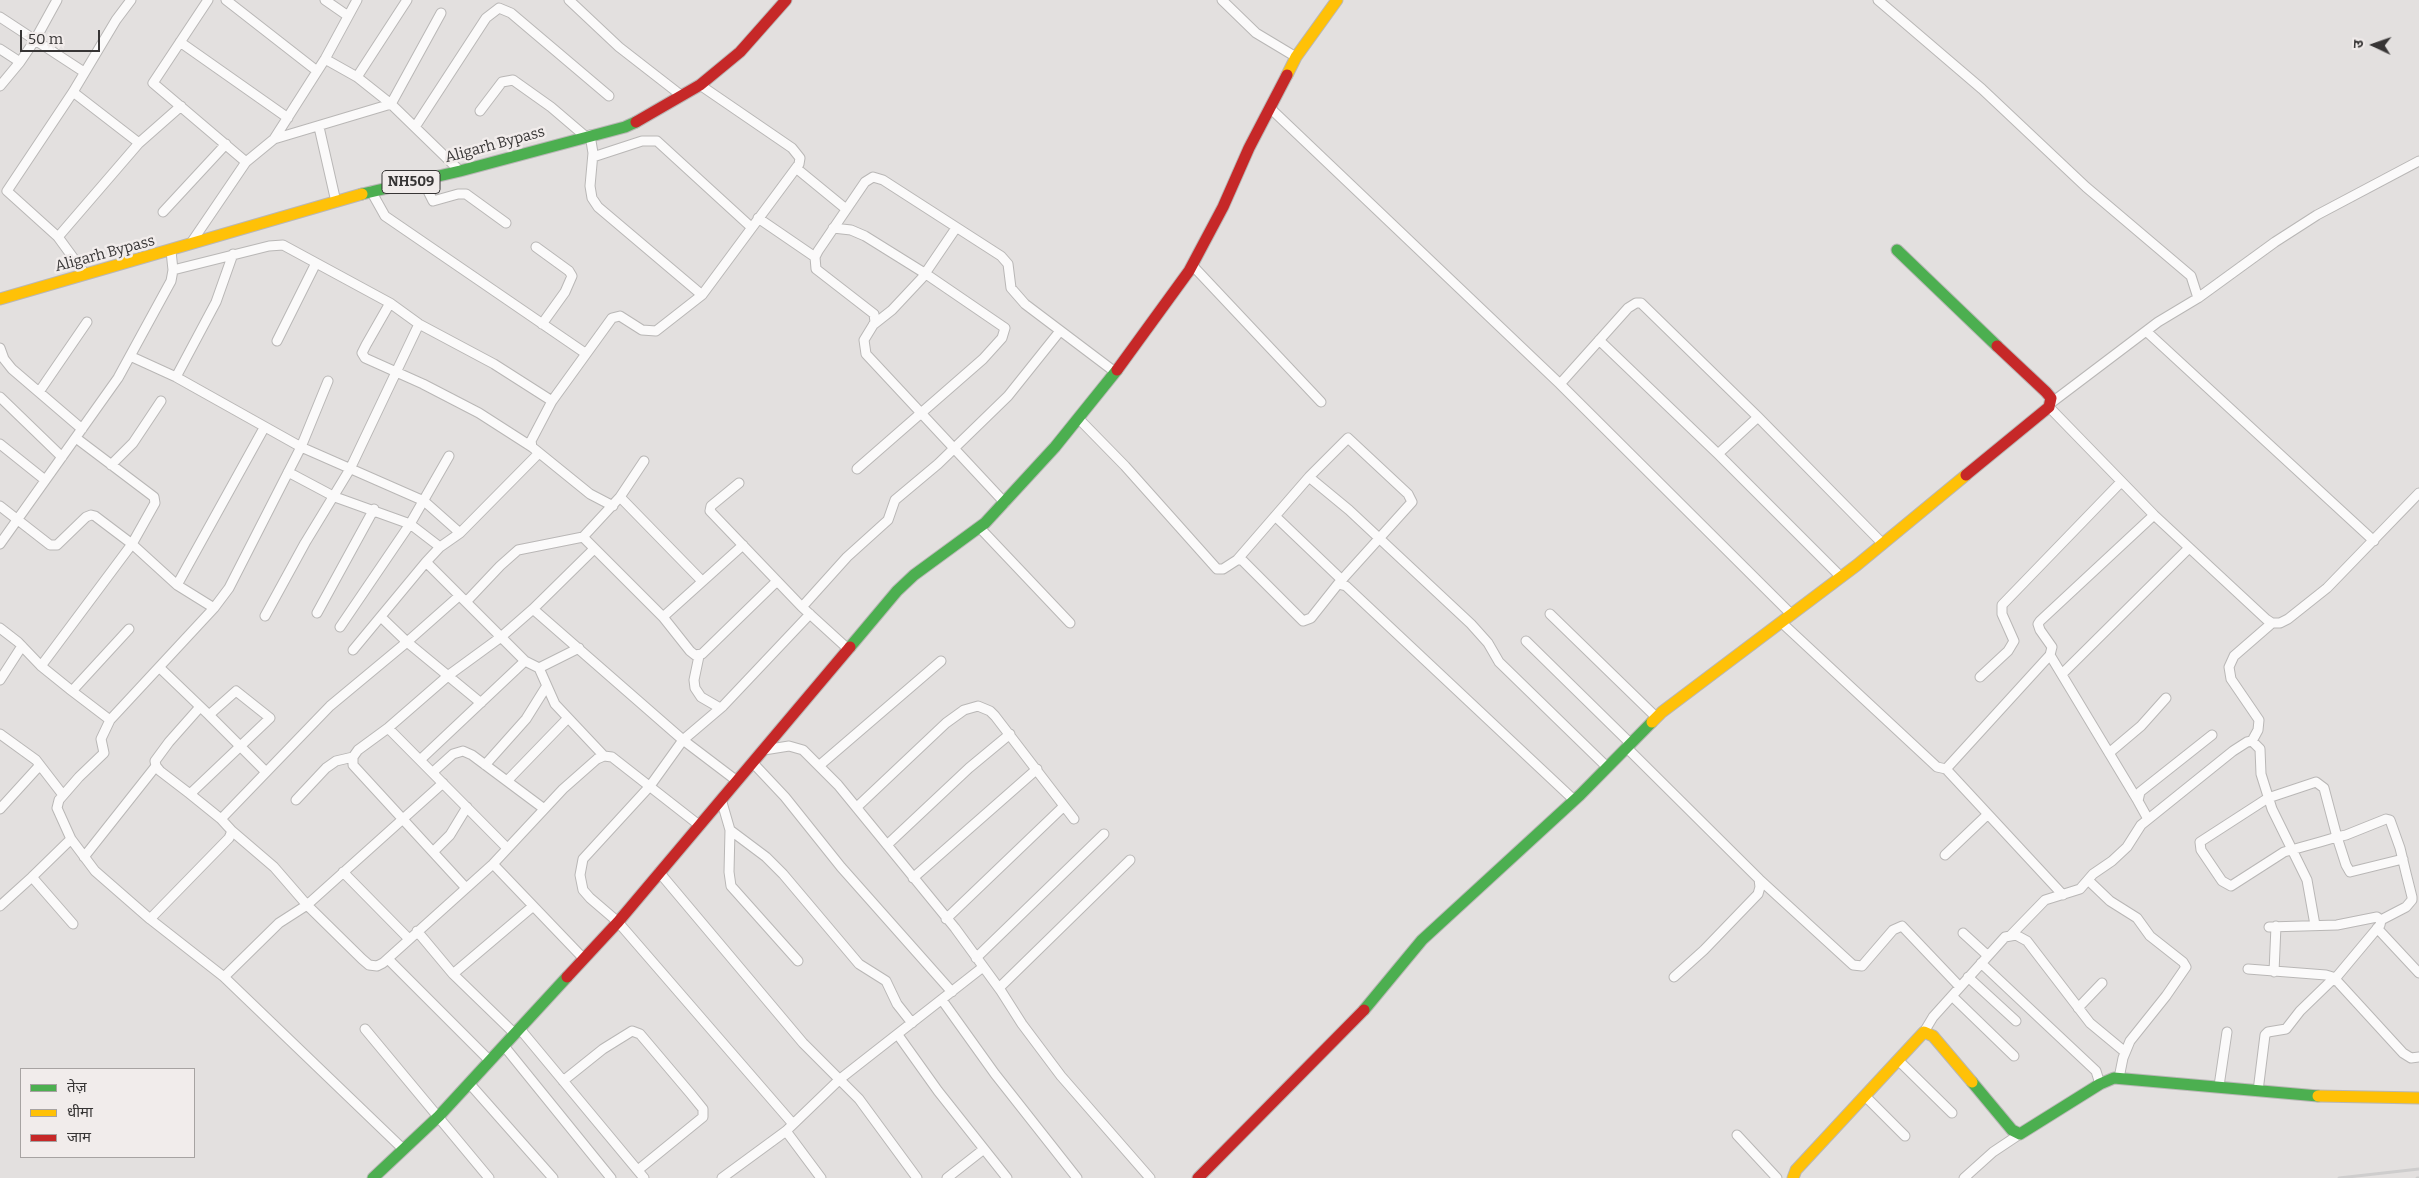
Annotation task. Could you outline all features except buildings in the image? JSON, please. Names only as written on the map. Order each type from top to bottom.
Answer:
[{"type":"main road","points":[[372,1178],[439,1116],[618,922],[897,591],[914,575],[979,528],[1005,503],[1078,418],[1115,372],[1192,265],[1223,207],[1248,148],[1296,57],[1337,0]]},
{"type":"main road","name":"Aligarh Bypass","points":[[0,299],[85,274],[172,261],[191,244],[371,191],[423,184],[460,170],[625,127],[700,85],[740,52],[783,1]]},
{"type":"main road","points":[[1198,1178],[1372,1002],[1422,940],[1574,800],[1656,717],[1883,544],[2050,405],[2051,398],[2046,392],[1897,250]]},
{"type":"main road","points":[[1793,1178],[1796,1170],[1866,1097],[1924,1032],[1934,1036],[2012,1130],[2020,1134],[2100,1084],[2119,1078],[2219,1086],[2296,1095],[2419,1098]]},
{"type":"street","points":[[0,86],[35,40],[57,0]]},
{"type":"street","points":[[85,274],[58,237],[4,188],[73,92],[131,0]]},
{"type":"street","points":[[208,0],[153,83],[246,162]]},
{"type":"street","points":[[226,0],[317,71]]},
{"type":"street","points":[[325,0],[348,16]]},
{"type":"street","points":[[191,244],[246,162],[274,139],[325,59],[358,0]]},
{"type":"street","points":[[357,78],[407,0]]},
{"type":"street","points":[[570,0],[619,47],[682,96]]},
{"type":"street","points":[[1222,0],[1256,33],[1296,57]]},
{"type":"street","points":[[1878,0],[1982,89],[2086,187],[2190,276],[2198,298]]},
{"type":"street","points":[[415,128],[486,18],[499,8],[511,13],[609,96]]},
{"type":"street","points":[[274,139],[391,104],[441,13]]},
{"type":"street","points":[[0,17],[84,72]]},
{"type":"street","points":[[180,42],[288,118]]},
{"type":"street","points":[[0,48],[20,62]]},
{"type":"street","points":[[325,59],[357,78],[391,104],[460,170]]},
{"type":"street","points":[[480,111],[502,82],[513,80],[589,137],[593,155],[590,186],[592,198],[598,207],[702,295]]},
{"type":"street","points":[[535,450],[531,441],[552,401],[584,354],[612,318],[616,315],[620,316],[642,330],[656,330],[702,295],[796,168],[800,158],[792,148],[700,85]]},
{"type":"street","points":[[73,92],[139,143]]},
{"type":"street","points":[[58,237],[139,143],[181,106]]},
{"type":"street","points":[[1270,108],[1560,384],[1791,614]]},
{"type":"street","points":[[319,127],[336,202]]},
{"type":"street","points":[[593,155],[642,141],[658,141],[752,227]]},
{"type":"street","points":[[163,212],[226,144]]},
{"type":"street","points":[[2272,623],[2266,620],[2154,515],[2050,405],[2168,315],[2198,298],[2251,259],[2317,215],[2419,161]]},
{"type":"street","points":[[796,168],[846,208]]},
{"type":"street","points":[[1005,503],[866,354],[864,340],[876,319],[874,314],[819,274],[816,269],[815,258],[846,208],[865,182],[873,177],[883,180],[1005,259],[1008,264],[1011,288],[1016,295],[1060,332],[1115,372]]},
{"type":"street","points":[[423,184],[431,199],[436,202],[458,194],[466,194],[506,223]]},
{"type":"street","points":[[371,191],[385,216],[584,354]]},
{"type":"street","points":[[758,218],[815,258]]},
{"type":"street","points":[[833,228],[860,234],[926,274],[1002,324],[1005,332],[983,359],[857,469]]},
{"type":"street","points":[[873,325],[896,305],[926,274],[956,228]]},
{"type":"street","points":[[0,544],[118,378],[171,281],[172,261],[233,254],[283,245],[390,303],[419,324],[494,364],[552,401]]},
{"type":"street","points":[[536,247],[569,271],[572,276],[565,292],[542,324]]},
{"type":"street","points":[[176,377],[216,302],[233,254]]},
{"type":"street","points":[[278,341],[316,263]]},
{"type":"street","points":[[1192,265],[1321,402]]},
{"type":"street","points":[[390,303],[362,353],[365,358],[395,374],[423,384],[479,414],[535,450],[590,494],[613,506]]},
{"type":"street","points":[[1560,384],[1628,308],[1636,303],[1641,303],[1758,417],[1883,544]]},
{"type":"street","points":[[39,392],[87,322]]},
{"type":"street","points":[[265,616],[304,543],[335,497],[350,469],[419,324]]},
{"type":"street","points":[[2146,331],[2374,541]]},
{"type":"street","points":[[802,607],[846,557],[888,520],[895,500],[954,448],[1012,392],[1060,332]]},
{"type":"street","points":[[1599,340],[1718,454],[1841,577]]},
{"type":"street","points":[[0,348],[4,359],[12,369],[82,429]]},
{"type":"street","points":[[130,356],[176,377],[264,428],[301,447],[424,501],[460,533]]},
{"type":"street","points":[[328,381],[301,447],[228,588],[214,608],[110,720],[101,739],[104,753],[62,795],[57,808],[70,840],[95,871],[150,919],[224,978],[404,1149]]},
{"type":"street","points":[[0,397],[62,457]]},
{"type":"street","points":[[111,465],[133,444],[161,400]]},
{"type":"street","points":[[1718,454],[1758,417]]},
{"type":"street","points":[[1078,418],[1125,466],[1212,565],[1217,568],[1224,569],[1237,560],[1309,477],[1346,438],[1352,440],[1410,497],[1410,506],[1340,582],[1311,618],[1303,621],[1245,562],[1237,560]]},
{"type":"street","points":[[177,584],[264,428]]},
{"type":"street","points":[[41,666],[132,544],[152,511],[154,497],[76,438]]},
{"type":"street","points":[[0,444],[45,480]]},
{"type":"street","points":[[353,650],[426,562],[440,547],[460,533],[535,450]]},
{"type":"street","points":[[340,627],[410,524],[449,456]]},
{"type":"street","points":[[221,819],[330,706],[462,599],[518,550],[583,537],[620,498],[644,461]]},
{"type":"street","points":[[288,472],[335,497],[374,509],[410,524],[440,547]]},
{"type":"street","points":[[1309,477],[1380,539],[1482,635],[1499,662],[1607,767]]},
{"type":"street","points":[[1980,677],[2008,651],[2014,641],[2002,614],[2002,605],[2121,482]]},
{"type":"street","points":[[739,483],[710,508],[712,514],[802,607],[847,648]]},
{"type":"street","points":[[2252,742],[2259,726],[2259,720],[2232,679],[2229,667],[2234,656],[2272,623],[2288,619],[2327,588],[2419,493]]},
{"type":"street","points":[[620,498],[702,581]]},
{"type":"street","points":[[0,506],[16,521],[50,544],[57,545],[91,515],[132,544],[177,584],[214,608]]},
{"type":"street","points":[[317,613],[374,509]]},
{"type":"street","points":[[1946,769],[2050,655],[2052,647],[2040,630],[2038,624],[2040,620],[2154,515]]},
{"type":"street","points":[[1275,516],[1340,582],[1350,588],[1574,800]]},
{"type":"street","points":[[979,528],[1070,623]]},
{"type":"street","points":[[583,537],[663,617],[690,651],[699,656]]},
{"type":"street","points":[[663,617],[743,545]]},
{"type":"street","points":[[2062,674],[2189,548]]},
{"type":"street","points":[[466,888],[404,818],[353,765],[353,757],[358,750],[388,728],[449,675],[501,637],[533,609],[594,549]]},
{"type":"street","points":[[426,562],[525,661],[539,668],[546,688],[555,704],[604,756]]},
{"type":"street","points":[[720,708],[701,697],[695,688],[695,673],[699,656],[777,581]]},
{"type":"street","points":[[533,609],[683,740],[737,781]]},
{"type":"street","points":[[793,1124],[618,922],[583,890],[580,875],[583,859],[650,786],[683,740],[720,708],[810,614]]},
{"type":"street","points":[[1550,614],[1656,717]]},
{"type":"street","points":[[381,617],[407,642],[481,703]]},
{"type":"street","points":[[1781,622],[1938,768],[1946,769],[1986,815],[2062,895]]},
{"type":"street","points":[[0,628],[22,646],[41,666],[110,720]]},
{"type":"street","points":[[72,690],[129,629]]},
{"type":"street","points":[[1526,641],[1759,879],[1854,965],[1858,967],[1865,963],[1893,930],[1902,926],[1960,987]]},
{"type":"street","points":[[0,680],[22,646]]},
{"type":"street","points":[[539,668],[579,648]]},
{"type":"street","points":[[2050,655],[2148,819]]},
{"type":"street","points":[[420,760],[525,661]]},
{"type":"street","points":[[820,765],[941,661]]},
{"type":"street","points":[[160,668],[266,772]]},
{"type":"street","points":[[485,765],[526,720],[546,688]]},
{"type":"street","points":[[190,794],[241,748],[270,718],[236,691],[209,715]]},
{"type":"street","points":[[2109,753],[2141,726],[2166,698]]},
{"type":"street","points":[[856,806],[946,723],[964,710],[978,706],[984,707],[996,716],[1074,820]]},
{"type":"street","points":[[84,857],[156,766],[155,761],[169,742],[200,707]]},
{"type":"street","points":[[507,781],[568,718]]},
{"type":"street","points":[[388,728],[507,848]]},
{"type":"street","points":[[0,734],[40,765],[62,795]]},
{"type":"street","points":[[887,845],[968,768],[1010,734]]},
{"type":"street","points":[[2138,801],[2140,792],[2212,735]]},
{"type":"street","points":[[2011,935],[2045,900],[2077,892],[2088,880],[2127,847],[2134,839],[2138,828],[2148,819],[2247,742],[2252,742],[2260,749],[2261,774],[2268,798],[2307,880],[2315,925]]},
{"type":"street","points":[[764,750],[796,747],[809,754],[820,765],[856,806],[1000,988],[1022,1024],[1060,1076],[1150,1178]]},
{"type":"street","points":[[433,772],[453,754],[463,751],[543,808]]},
{"type":"street","points":[[156,766],[221,819],[232,831],[274,867],[307,905],[369,965],[384,964],[417,931],[493,864],[543,808],[597,759],[604,756],[612,757],[699,824]]},
{"type":"street","points":[[296,800],[326,768],[336,761],[353,757]]},
{"type":"street","points":[[752,763],[785,797],[841,867],[952,992]]},
{"type":"street","points":[[0,809],[40,765]]},
{"type":"street","points":[[913,878],[1037,769]]},
{"type":"street","points":[[224,978],[279,923],[307,905],[443,783]]},
{"type":"street","points":[[2258,1092],[2265,1035],[2268,1032],[2286,1029],[2300,1011],[2325,986],[2335,979],[2379,924],[2406,907],[2412,900],[2403,859],[2388,819],[2337,837],[2282,853],[2231,886],[2222,881],[2200,848],[2202,839],[2268,798],[2310,783],[2319,783],[2324,788],[2337,837],[2350,872],[2403,859]]},
{"type":"street","points":[[721,799],[730,830],[729,872],[731,886],[798,962]]},
{"type":"street","points":[[946,919],[1064,806]]},
{"type":"street","points":[[433,852],[450,835],[467,807]]},
{"type":"street","points":[[1945,855],[1986,815]]},
{"type":"street","points":[[730,830],[783,874],[859,964],[886,981],[897,1004],[912,1024]]},
{"type":"street","points":[[150,919],[197,874],[229,838],[232,831]]},
{"type":"street","points":[[976,958],[1104,834]]},
{"type":"street","points":[[0,906],[70,840]]},
{"type":"street","points":[[1000,988],[1130,860]]},
{"type":"street","points":[[493,864],[532,907],[584,959]]},
{"type":"street","points":[[343,872],[409,939]]},
{"type":"street","points":[[659,872],[803,1043],[840,1079],[870,1113],[918,1178]]},
{"type":"street","points":[[32,877],[73,924]]},
{"type":"street","points":[[1674,976],[1704,950],[1758,894],[1760,887],[1759,879]]},
{"type":"street","points":[[2088,880],[2110,901],[2137,918],[2150,936],[2183,962],[2186,967],[2166,996],[2130,1041],[2125,1052],[2119,1078]]},
{"type":"street","points":[[453,974],[532,907]]},
{"type":"street","points":[[2274,972],[2273,926],[2343,925],[2377,917],[2379,924],[2419,973]]},
{"type":"street","points":[[417,931],[453,974],[517,1031],[563,1080],[644,1178]]},
{"type":"street","points":[[1963,933],[1984,959],[2096,1071],[2100,1084]]},
{"type":"street","points":[[1924,1032],[1931,1020],[1984,959],[2005,937],[2016,935],[2027,941],[2090,1023],[2125,1052]]},
{"type":"street","points":[[388,959],[490,1061]]},
{"type":"street","points":[[722,1178],[786,1131],[840,1079],[912,1024],[982,966]]},
{"type":"street","points":[[2248,969],[2322,974],[2335,979],[2403,1053],[2411,1058],[2419,1057]]},
{"type":"street","points":[[1968,978],[2016,1021]]},
{"type":"street","points":[[2078,1008],[2102,983]]},
{"type":"street","points":[[1952,996],[2014,1056]]},
{"type":"street","points":[[942,1000],[996,1074],[1077,1178]]},
{"type":"street","points":[[365,1029],[489,1178]]},
{"type":"street","points":[[563,1080],[603,1049],[632,1031],[640,1034],[684,1085],[702,1109],[703,1118],[638,1170]]},
{"type":"street","points":[[2219,1086],[2227,1032]]},
{"type":"street","points":[[898,1035],[1006,1178]]},
{"type":"street","points":[[504,1046],[611,1178]]},
{"type":"street","points":[[1898,1060],[1952,1113]]},
{"type":"street","points":[[469,1083],[553,1178]]},
{"type":"street","points":[[1866,1097],[1905,1136]]},
{"type":"street","points":[[786,1131],[821,1178]]},
{"type":"street","points":[[1964,1178],[1993,1152],[2020,1134]]},
{"type":"street","points":[[1736,1135],[1777,1178]]},
{"type":"street","points":[[947,1178],[984,1149]]},
{"type":"railway","points":[[2339,1178],[2419,1169]]},
{"type":"traffic: fast","points":[[362,194],[460,171],[625,127],[636,122]]},
{"type":"traffic: fast","points":[[1897,250],[1997,346]]},
{"type":"traffic: fast","points":[[850,647],[897,591],[914,575],[985,523],[1055,447],[1117,370]]},
{"type":"traffic: fast","points":[[1364,1010],[1422,940],[1580,795],[1652,722]]},
{"type":"traffic: fast","points":[[373,1178],[439,1116],[567,977]]},
{"type":"traffic: fast","points":[[1972,1082],[2012,1130],[2020,1134],[2100,1084],[2114,1078],[2318,1096]]},
{"type":"traffic: slow","points":[[1287,75],[1296,57],[1337,0]]},
{"type":"traffic: slow","points":[[0,299],[362,194]]},
{"type":"traffic: slow","points":[[1652,722],[1662,712],[1857,565],[1966,475]]},
{"type":"traffic: slow","points":[[1793,1178],[1796,1170],[1924,1032],[1933,1036],[1972,1082]]},
{"type":"traffic: slow","points":[[2318,1096],[2419,1098]]},
{"type":"traffic: jam","points":[[636,122],[700,85],[740,52],[786,0]]},
{"type":"traffic: jam","points":[[1117,370],[1189,271],[1223,207],[1249,148],[1287,75]]},
{"type":"traffic: jam","points":[[1966,475],[2049,407],[2051,398],[2046,392],[1997,346]]},
{"type":"traffic: jam","points":[[567,977],[618,922],[850,647]]},
{"type":"traffic: jam","points":[[1198,1178],[1364,1010]]}]
